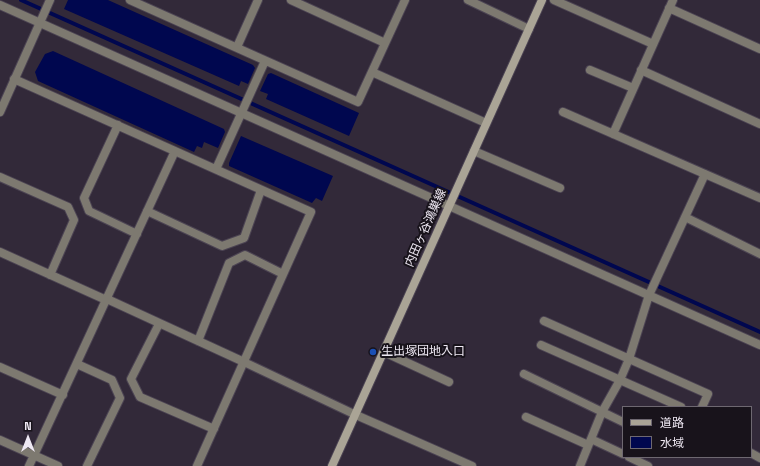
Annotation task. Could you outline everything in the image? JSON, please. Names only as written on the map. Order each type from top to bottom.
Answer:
[{"type":"main road","name":"内田ヶ谷鴻巣線","points":[[332,466],[542,0]]},
{"type":"street","points":[[0,112],[50,0]]},
{"type":"street","points":[[130,0],[358,102],[405,0]]},
{"type":"street","points":[[237,47],[258,0]]},
{"type":"street","points":[[291,0],[386,43]]},
{"type":"street","points":[[468,0],[529,28]]},
{"type":"street","points":[[554,0],[653,44]]},
{"type":"street","points":[[613,134],[673,0]]},
{"type":"street","points":[[0,5],[760,346]]},
{"type":"street","points":[[669,8],[760,49]]},
{"type":"street","points":[[216,169],[265,61]]},
{"type":"street","points":[[590,70],[633,88]]},
{"type":"street","points":[[641,70],[760,124]]},
{"type":"street","points":[[372,72],[486,123]]},
{"type":"street","points":[[14,79],[311,212],[197,466]]},
{"type":"street","points":[[564,112],[760,198]]},
{"type":"street","points":[[118,125],[84,198],[90,211],[137,234]]},
{"type":"street","points":[[30,466],[175,151]]},
{"type":"street","points":[[474,151],[560,188]]},
{"type":"street","points":[[580,466],[602,412],[620,380],[629,359],[649,295],[705,174]]},
{"type":"street","points":[[0,177],[68,206],[74,220],[50,274]]},
{"type":"street","points":[[147,211],[222,246],[244,238],[261,190]]},
{"type":"street","points":[[685,217],[760,254]]},
{"type":"street","points":[[1,255],[50,274],[107,299],[472,466]]},
{"type":"street","points":[[198,341],[229,263],[245,255],[283,274]]},
{"type":"street","points":[[544,321],[708,394],[702,406]]},
{"type":"street","points":[[159,324],[131,379],[140,397],[214,429]]},
{"type":"street","points":[[541,345],[679,406]]},
{"type":"street","points":[[384,352],[449,382]]},
{"type":"street","points":[[77,364],[112,380],[120,398],[87,466]]},
{"type":"street","points":[[0,367],[63,395]]},
{"type":"street","points":[[524,374],[622,422]]},
{"type":"street","points":[[526,417],[622,454]]},
{"type":"street","points":[[0,440],[58,466]]},
{"type":"street","points":[[631,458],[648,466]]},
{"type":"water","points":[[68,0],[108,0],[253,65],[255,68],[248,84],[241,81],[239,86],[64,9]]},
{"type":"water","points":[[53,51],[224,129],[225,132],[218,148],[204,142],[202,148],[197,146],[194,152],[38,81],[35,72],[45,54]]},
{"type":"water","points":[[271,73],[359,113],[349,136],[266,99],[268,94],[260,91],[268,74]]},
{"type":"water","points":[[241,136],[333,176],[322,201],[316,198],[312,203],[229,166]]},
{"type":"waterway","points":[[21,0],[760,332]]},
{"type":"place","name":"生出塚団地入口","points":[[373,352]]}]
